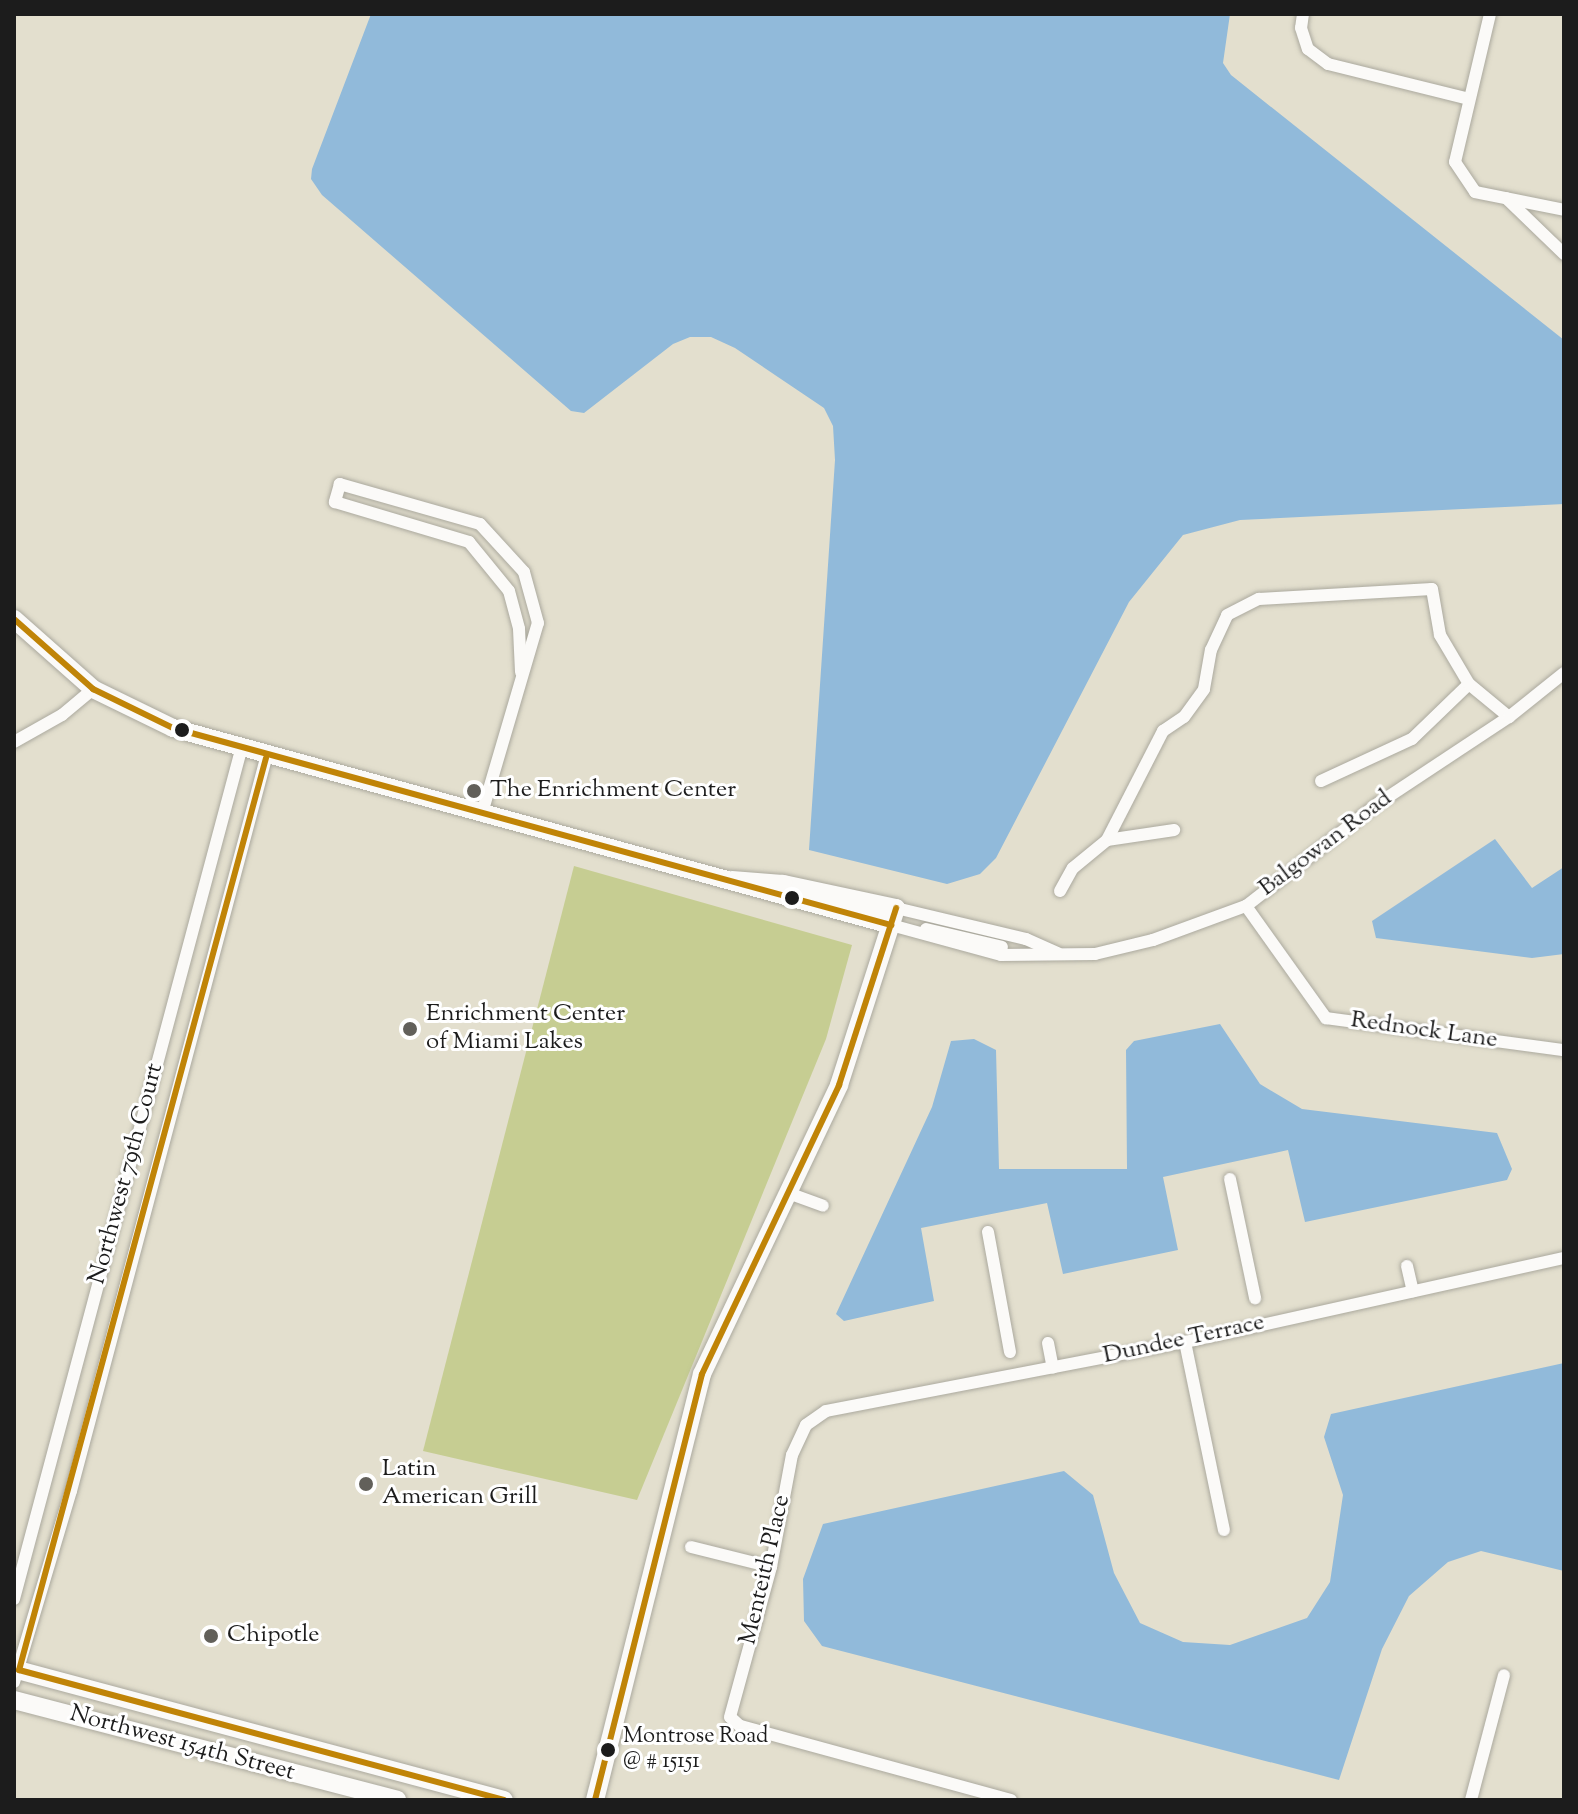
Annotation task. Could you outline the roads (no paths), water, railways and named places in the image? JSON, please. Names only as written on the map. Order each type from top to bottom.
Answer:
[{"type":"street","points":[[1303,14],[1301,28],[1308,49],[1328,64],[1469,99]]},
{"type":"street","points":[[1490,14],[1455,162],[1475,192],[1564,210]]},
{"type":"street","points":[[1506,198],[1564,254]]},
{"type":"street","points":[[482,813],[521,672],[538,623],[524,572],[480,524],[340,484],[335,502],[469,542],[509,591],[519,629],[521,672]]},
{"type":"street","points":[[1060,891],[1073,868],[1107,840],[1163,731],[1184,717],[1204,689],[1211,650],[1227,615],[1259,599],[1432,589],[1440,635],[1469,684],[1509,717]]},
{"type":"street","points":[[14,619],[93,689],[173,728],[266,758],[731,880],[783,884],[893,917],[839,1085],[702,1374],[595,1800]]},
{"type":"street","name":"Balgowan Road","points":[[893,917],[975,950],[1028,955],[1095,954],[1153,940],[1246,906],[1379,803],[1509,717],[1564,673]]},
{"type":"street","points":[[1321,781],[1412,739],[1469,684]]},
{"type":"street","points":[[14,742],[62,715],[93,689]]},
{"type":"street","name":"Northwest 79th Court","points":[[14,1599],[241,750]]},
{"type":"street","name":"Northwest 79th Court","points":[[16,1674],[266,758]]},
{"type":"street","points":[[1107,840],[1174,830]]},
{"type":"street","name":"Rednock Lane","points":[[1246,906],[1326,1018],[1564,1050]]},
{"type":"street","name":"Balgowan Road","points":[[893,917],[1026,939],[1061,954]]},
{"type":"street","points":[[1230,1179],[1255,1298]]},
{"type":"street","points":[[788,1193],[823,1206]]},
{"type":"street","points":[[988,1232],[1010,1352]]},
{"type":"street","name":"Dundee Terrace","points":[[806,1425],[826,1411],[1185,1342],[1564,1258]]},
{"type":"street","points":[[1407,1266],[1413,1291]]},
{"type":"street","points":[[1185,1342],[1224,1530]]},
{"type":"street","points":[[1048,1343],[1053,1368]]},
{"type":"street","name":"Menteith Place","points":[[806,1425],[792,1455],[771,1567],[730,1717],[740,1726],[1011,1800]]},
{"type":"street","points":[[691,1547],[771,1567]]},
{"type":"street","name":"Northwest 154th Street","points":[[16,1674],[504,1800]]},
{"type":"street","points":[[1471,1800],[1504,1675]]},
{"type":"street","name":"Northwest 154th Street","points":[[14,1700],[397,1800]]},
{"type":"water","points":[[371,14],[1230,14],[1223,63],[1231,75],[1564,340],[1564,504],[1240,520],[1183,535],[1129,602],[996,858],[980,874],[947,884],[809,850],[835,460],[833,426],[824,408],[735,348],[711,337],[690,337],[673,344],[584,413],[571,411],[322,195],[311,179],[312,169]]},
{"type":"water","points":[[1495,839],[1532,888],[1564,867],[1564,954],[1532,958],[1376,938],[1372,921]]},
{"type":"water","points":[[1220,1024],[1260,1084],[1302,1109],[1497,1133],[1512,1169],[1507,1180],[1305,1222],[1288,1150],[1163,1177],[1178,1250],[1063,1274],[1047,1203],[921,1228],[934,1301],[844,1321],[836,1314],[932,1107],[951,1041],[974,1039],[996,1050],[999,1169],[1127,1169],[1126,1050],[1134,1041]]},
{"type":"water","points":[[1564,1363],[1564,1571],[1481,1551],[1448,1562],[1409,1596],[1382,1649],[1339,1780],[822,1646],[804,1621],[803,1579],[823,1524],[1064,1471],[1093,1495],[1114,1573],[1140,1623],[1183,1642],[1230,1645],[1307,1618],[1330,1582],[1343,1495],[1324,1437],[1331,1414]]},
{"type":"place","name":"The Enrichment Center","points":[[474,791]]},
{"type":"place","name":"Enrichment Center of Miami Lakes","points":[[410,1029]]},
{"type":"place","name":"Latin American Grill","points":[[366,1484]]},
{"type":"place","name":"Chipotle","points":[[211,1636]]},
{"type":"place","name":"Montrose Road @ # 15151","points":[[608,1750]]}]
